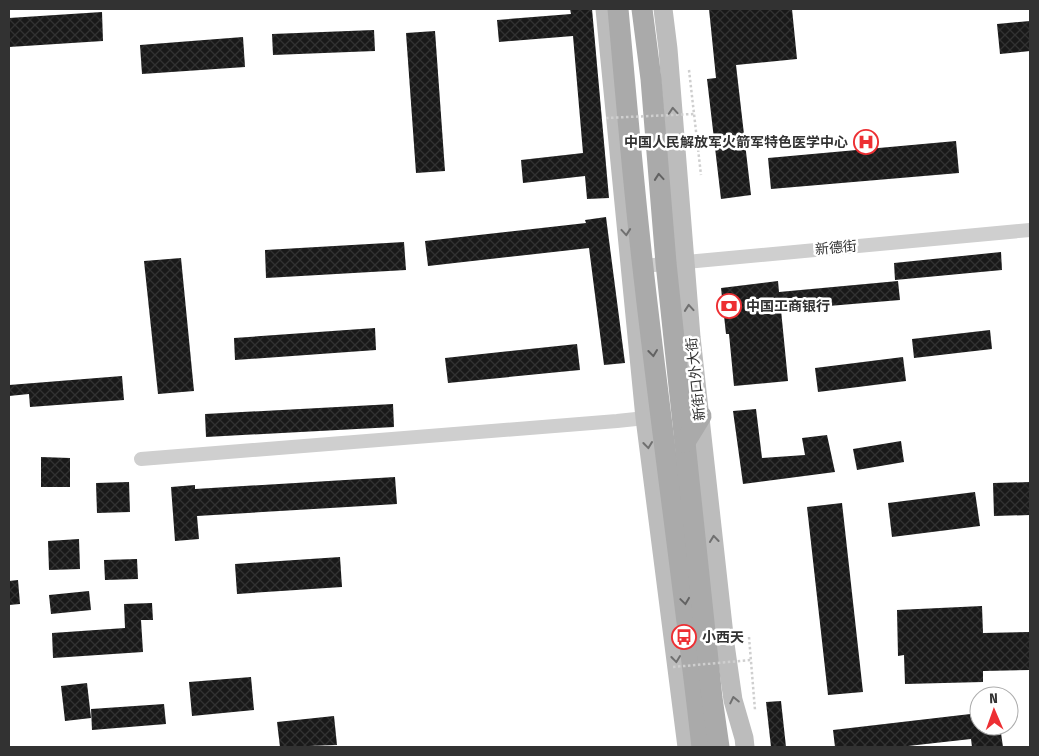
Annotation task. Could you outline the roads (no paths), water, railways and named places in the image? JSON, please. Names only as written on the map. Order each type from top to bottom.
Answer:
[{"type":"main road","points":[[618,9],[643,266],[653,417],[689,632],[702,747]]},
{"type":"main road","name":"新街口外大街","points":[[642,9],[676,262],[685,442],[712,698],[719,747]]},
{"type":"main road","points":[[685,442],[700,416]]},
{"type":"street","points":[[605,9],[653,417],[687,747]]},
{"type":"street","name":"新街口外大街","points":[[663,9],[668,49],[676,262],[700,416],[725,644],[733,700],[745,747]]},
{"type":"street","name":"新德街","points":[[643,266],[1030,230]]},
{"type":"street","points":[[140,460],[617,422],[653,417]]},
{"type":"place","name":"中国人民解放军火箭军特色医学中心","points":[[866,142]]},
{"type":"place","name":"中国工商银行","points":[[729,306]]},
{"type":"place","name":"小西天","points":[[684,637]]}]
